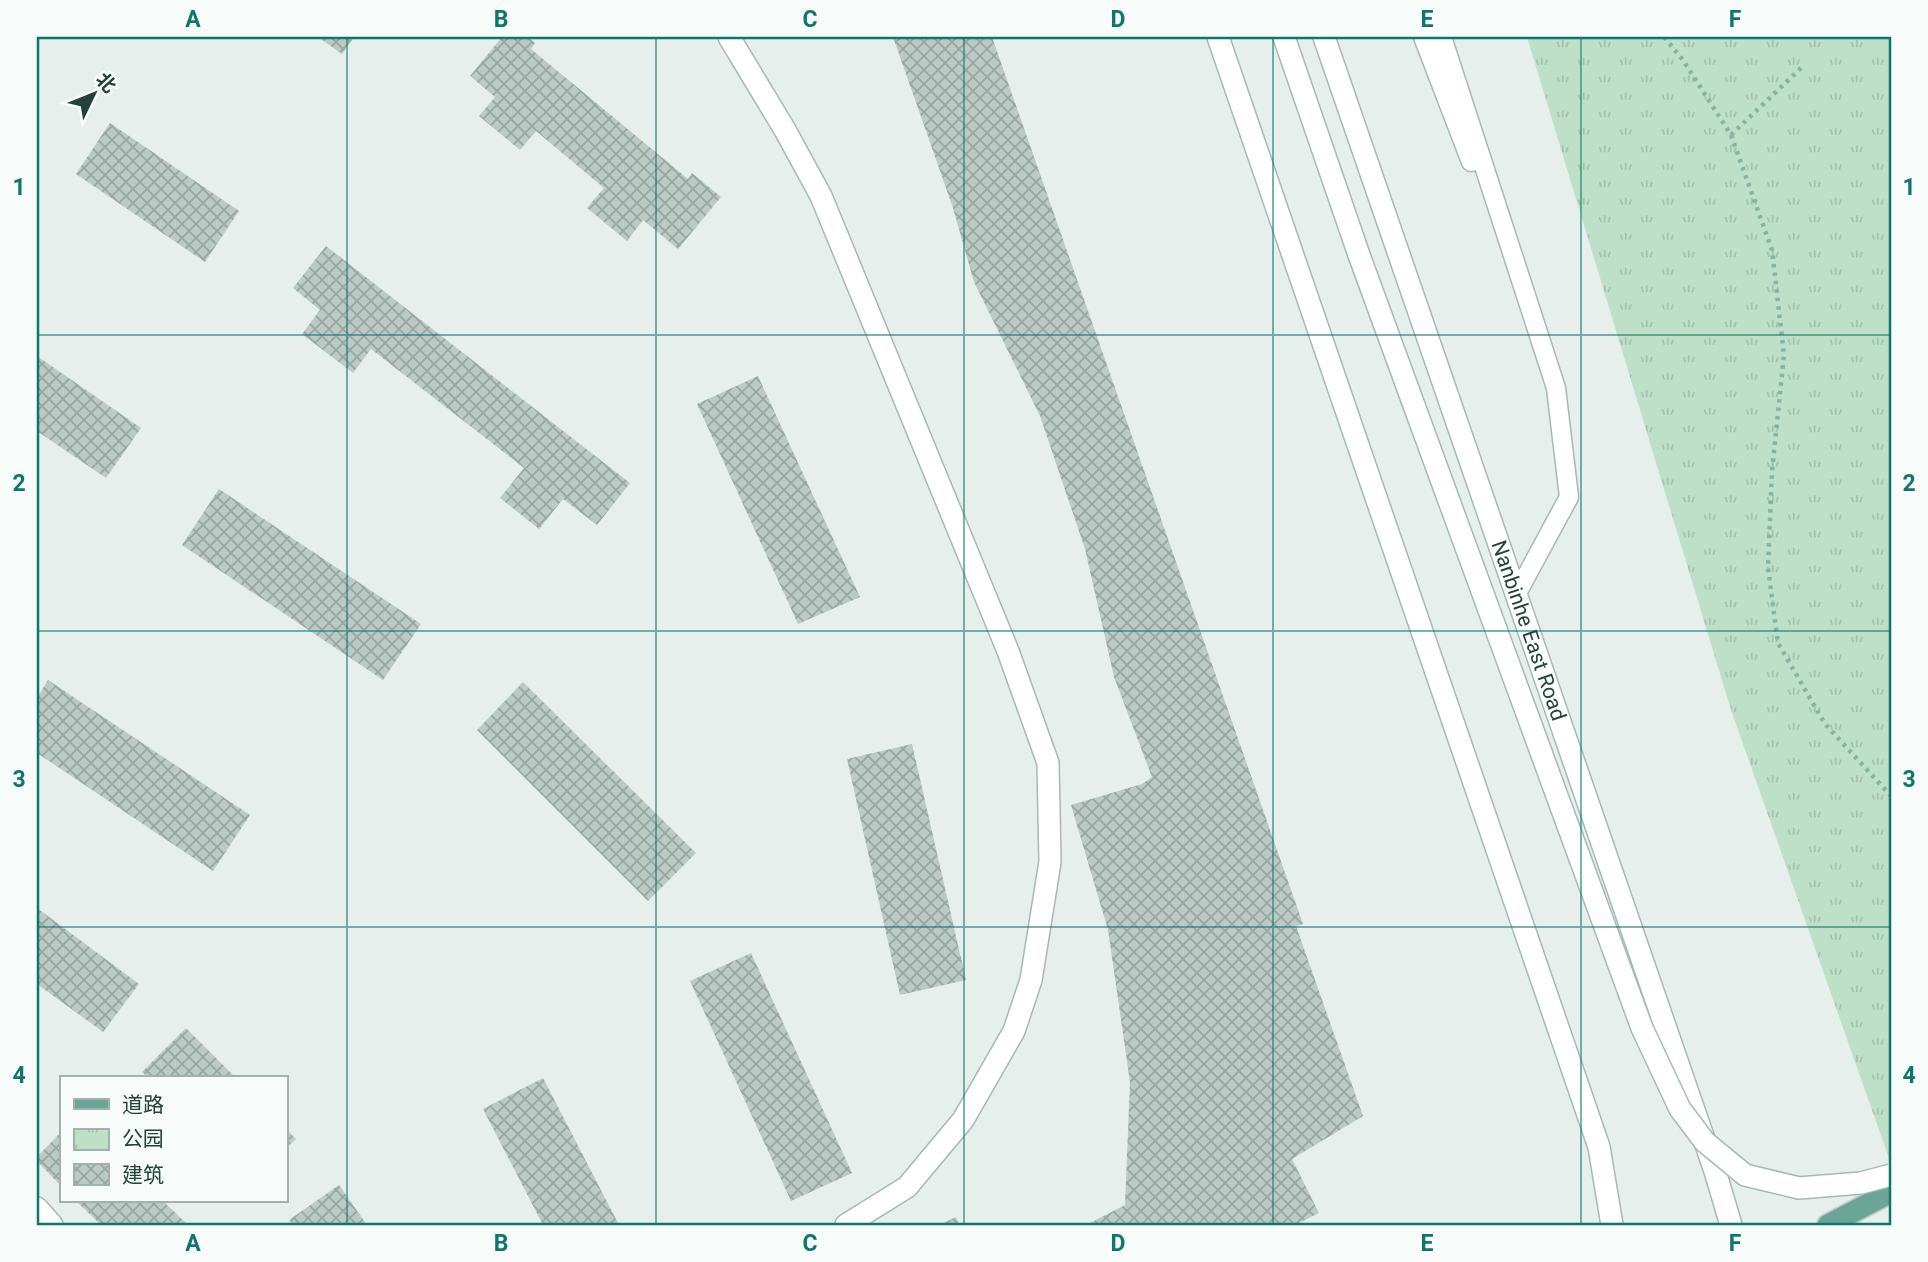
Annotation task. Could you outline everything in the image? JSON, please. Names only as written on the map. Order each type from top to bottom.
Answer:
[{"type":"main road","points":[[729,37],[821,196],[1008,651],[1048,763],[1050,862],[1031,980],[1014,1031],[963,1120],[907,1187],[846,1225]]},
{"type":"main road","points":[[1218,37],[1599,1147],[1612,1225]]},
{"type":"main road","points":[[1284,37],[1359,255],[1642,1028],[1680,1109],[1705,1142],[1745,1175],[1799,1188],[1861,1182],[1891,1175]]},
{"type":"main road","name":"Nanbinhe East Road","points":[[1324,37],[1715,1171],[1731,1225]]},
{"type":"main road","points":[[1828,1225],[1891,1192]]},
{"type":"main road","points":[[37,1208],[52,1225]]},
{"type":"lane","points":[[1423,37],[1556,388]]},
{"type":"lane","points":[[1442,37],[1556,388],[1569,497],[1516,595]]},
{"type":"path","points":[[1664,37],[1683,60],[1731,135],[1772,250],[1784,355],[1772,471],[1768,568],[1778,643],[1825,724],[1891,796]]},
{"type":"path","points":[[1731,135],[1801,68]]},
{"type":"green space","points":[[1527,37],[1891,37],[1891,1164],[1731,710]]},
{"type":"building","points":[[318,37],[354,37],[342,54]]},
{"type":"building","points":[[502,37],[528,37],[535,43],[531,49],[688,179],[692,173],[721,197],[678,249],[643,220],[627,241],[587,208],[604,188],[536,131],[520,150],[479,116],[495,97],[470,76]]},
{"type":"building","points":[[893,37],[992,37],[1303,924],[1296,926],[1363,1116],[1292,1159],[1319,1213],[1295,1225],[1086,1225],[1125,1205],[1130,1082],[1108,930],[1071,805],[1142,784],[1152,777],[1114,677],[1085,549],[1040,416],[974,282],[953,208]]},
{"type":"building","points":[[110,123],[239,211],[205,262],[76,174]]},
{"type":"building","points":[[326,246],[630,483],[597,525],[563,499],[539,529],[500,498],[524,468],[371,349],[353,373],[302,334],[320,310],[293,288]]},
{"type":"building","points":[[37,356],[141,428],[106,478],[37,431]]},
{"type":"building","points":[[758,376],[860,597],[798,624],[697,404]]},
{"type":"building","points":[[219,489],[421,624],[383,680],[182,545]]},
{"type":"building","points":[[48,680],[250,815],[213,871],[37,753],[37,698]]},
{"type":"building","points":[[523,682],[696,853],[648,901],[477,730]]},
{"type":"building","points":[[912,744],[966,980],[900,995],[847,759]]},
{"type":"building","points":[[37,908],[139,984],[103,1032],[37,984]]},
{"type":"building","points":[[751,953],[852,1173],[791,1201],[690,981]]},
{"type":"building","points":[[186,1028],[234,1076],[147,1076],[142,1072]]},
{"type":"building","points":[[543,1078],[619,1225],[543,1225],[483,1109]]},
{"type":"building","points":[[287,1130],[296,1139],[287,1147]]},
{"type":"building","points":[[60,1133],[60,1185],[37,1161],[37,1157]]},
{"type":"building","points":[[339,1185],[367,1225],[293,1225],[289,1220]]},
{"type":"building","points":[[77,1202],[164,1202],[188,1225],[101,1225]]},
{"type":"building","points":[[956,1217],[960,1225],[939,1225]]}]
